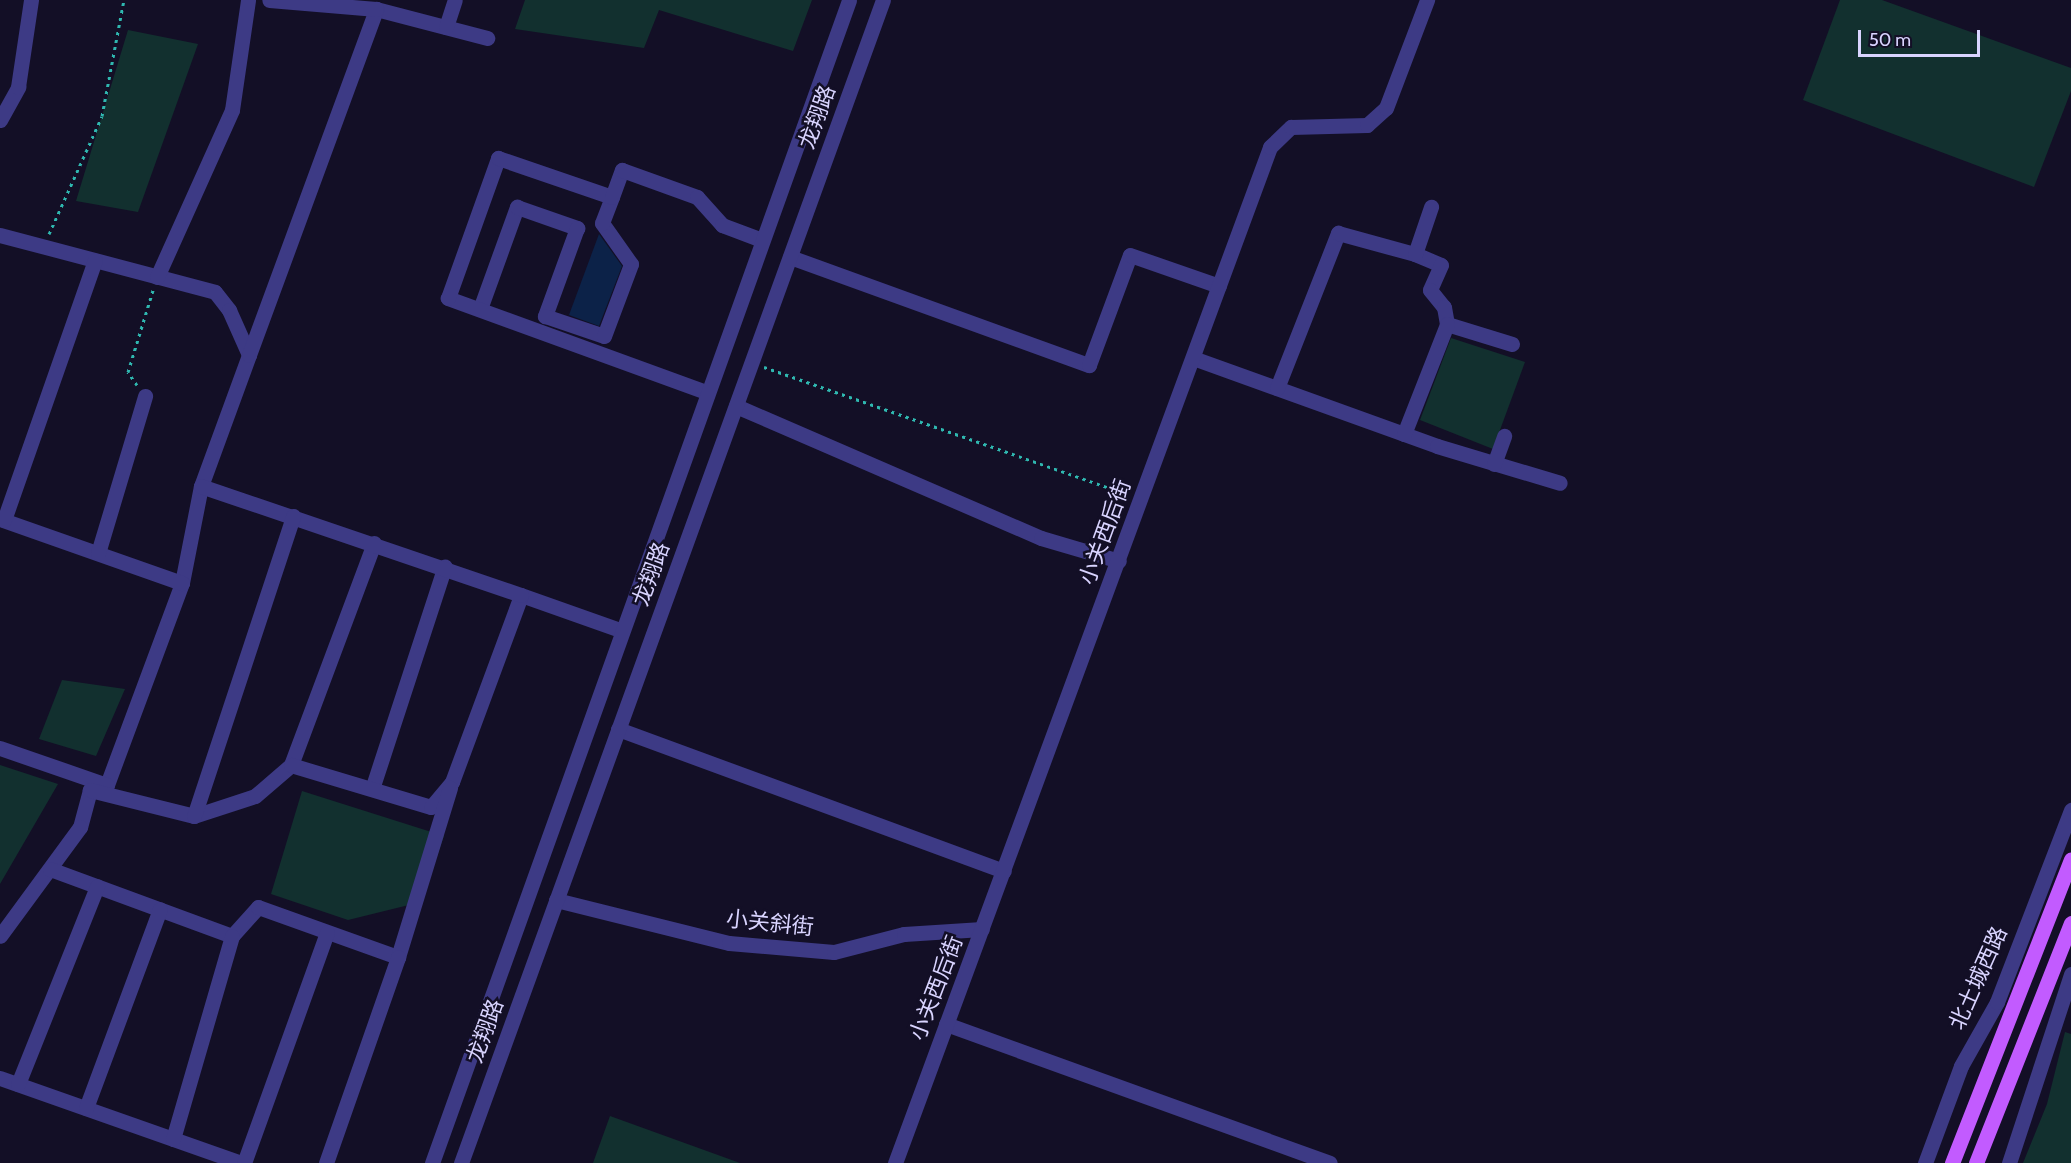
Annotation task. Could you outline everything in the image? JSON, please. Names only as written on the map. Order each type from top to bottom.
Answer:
[{"type":"main road","name":"北土城西路","points":[[1952,1163],[2071,860]]},
{"type":"main road","points":[[1976,1163],[2071,923]]},
{"type":"street","points":[[0,120],[18,87],[31,0]]},
{"type":"street","points":[[157,277],[232,110],[248,0]]},
{"type":"street","points":[[269,0],[376,9],[487,38]]},
{"type":"street","points":[[446,27],[455,0]]},
{"type":"street","name":"龙翔路","points":[[432,1163],[620,630],[849,0]]},
{"type":"street","name":"龙翔路","points":[[461,1163],[883,0]]},
{"type":"street","name":"小关西后街","points":[[895,1163],[1270,147],[1291,126],[1367,125],[1386,108],[1427,0]]},
{"type":"street","points":[[107,785],[182,583],[201,486],[376,9]]},
{"type":"street","points":[[606,201],[498,159],[448,298],[610,350],[706,392]]},
{"type":"street","points":[[480,309],[517,207],[577,228],[545,316],[604,336],[631,264],[602,223],[606,201],[621,170],[697,197],[722,225],[762,240]]},
{"type":"street","points":[[1415,254],[1431,207]]},
{"type":"street","points":[[1277,388],[1338,232],[1415,254],[1441,265],[1430,290],[1444,307],[1447,324],[1404,434]]},
{"type":"street","points":[[0,235],[214,292],[237,324],[249,355]]},
{"type":"street","points":[[790,257],[1089,365],[1130,255],[1219,286]]},
{"type":"street","points":[[95,260],[2,520],[182,583]]},
{"type":"street","points":[[1447,324],[1512,344]]},
{"type":"street","points":[[1192,358],[1404,434],[1560,483]]},
{"type":"street","points":[[98,553],[145,396]]},
{"type":"street","points":[[736,406],[1041,538],[1119,561]]},
{"type":"street","points":[[1494,464],[1504,436]]},
{"type":"street","points":[[201,486],[445,566],[620,630]]},
{"type":"street","points":[[194,816],[293,516]]},
{"type":"street","points":[[90,790],[194,816],[255,796],[291,765],[374,543]]},
{"type":"street","points":[[373,786],[445,566]]},
{"type":"street","points":[[326,1163],[398,957],[452,782],[521,595]]},
{"type":"street","points":[[618,729],[1004,872]]},
{"type":"street","points":[[0,748],[107,785]]},
{"type":"street","points":[[291,765],[373,786],[431,807],[452,782]]},
{"type":"street","points":[[90,790],[107,785]]},
{"type":"street","points":[[0,936],[80,827],[90,790]]},
{"type":"street","name":"北土城西路","points":[[1925,1163],[1961,1066],[1997,1002],[2071,810]]},
{"type":"street","points":[[50,869],[232,936]]},
{"type":"street","points":[[18,1084],[97,886]]},
{"type":"street","name":"小关斜街","points":[[556,900],[729,943],[834,952],[904,934],[982,929]]},
{"type":"street","points":[[173,1139],[232,936],[258,907],[398,957]]},
{"type":"street","points":[[86,1108],[160,909]]},
{"type":"street","points":[[0,1078],[243,1163],[327,932]]},
{"type":"street","points":[[2009,1163],[2071,974]]},
{"type":"street","points":[[946,1024],[1330,1163]]},
{"type":"path","points":[[44,246],[102,116],[124,0]]},
{"type":"path","points":[[145,396],[128,372],[157,277]]},
{"type":"path","points":[[751,363],[1140,500]]},
{"type":"green space","points":[[525,0],[812,0],[793,51],[659,10],[644,48],[515,29]]},
{"type":"green space","points":[[1840,0],[1882,0],[2071,68],[2071,91],[2034,187],[1803,100]]},
{"type":"green space","points":[[128,30],[198,44],[138,212],[76,201]]},
{"type":"green space","points":[[1451,338],[1525,362],[1493,449],[1420,420]]},
{"type":"green space","points":[[62,680],[125,689],[96,756],[39,739]]},
{"type":"green space","points":[[0,765],[58,784],[0,884]]},
{"type":"green space","points":[[302,791],[444,836],[421,902],[348,920],[271,894]]},
{"type":"green space","points":[[2065,1032],[2071,1034],[2071,1163],[2023,1163],[2047,1104]]},
{"type":"green space","points":[[610,1116],[740,1163],[593,1163]]},
{"type":"water","points":[[599,234],[622,266],[599,326],[569,315]]}]
